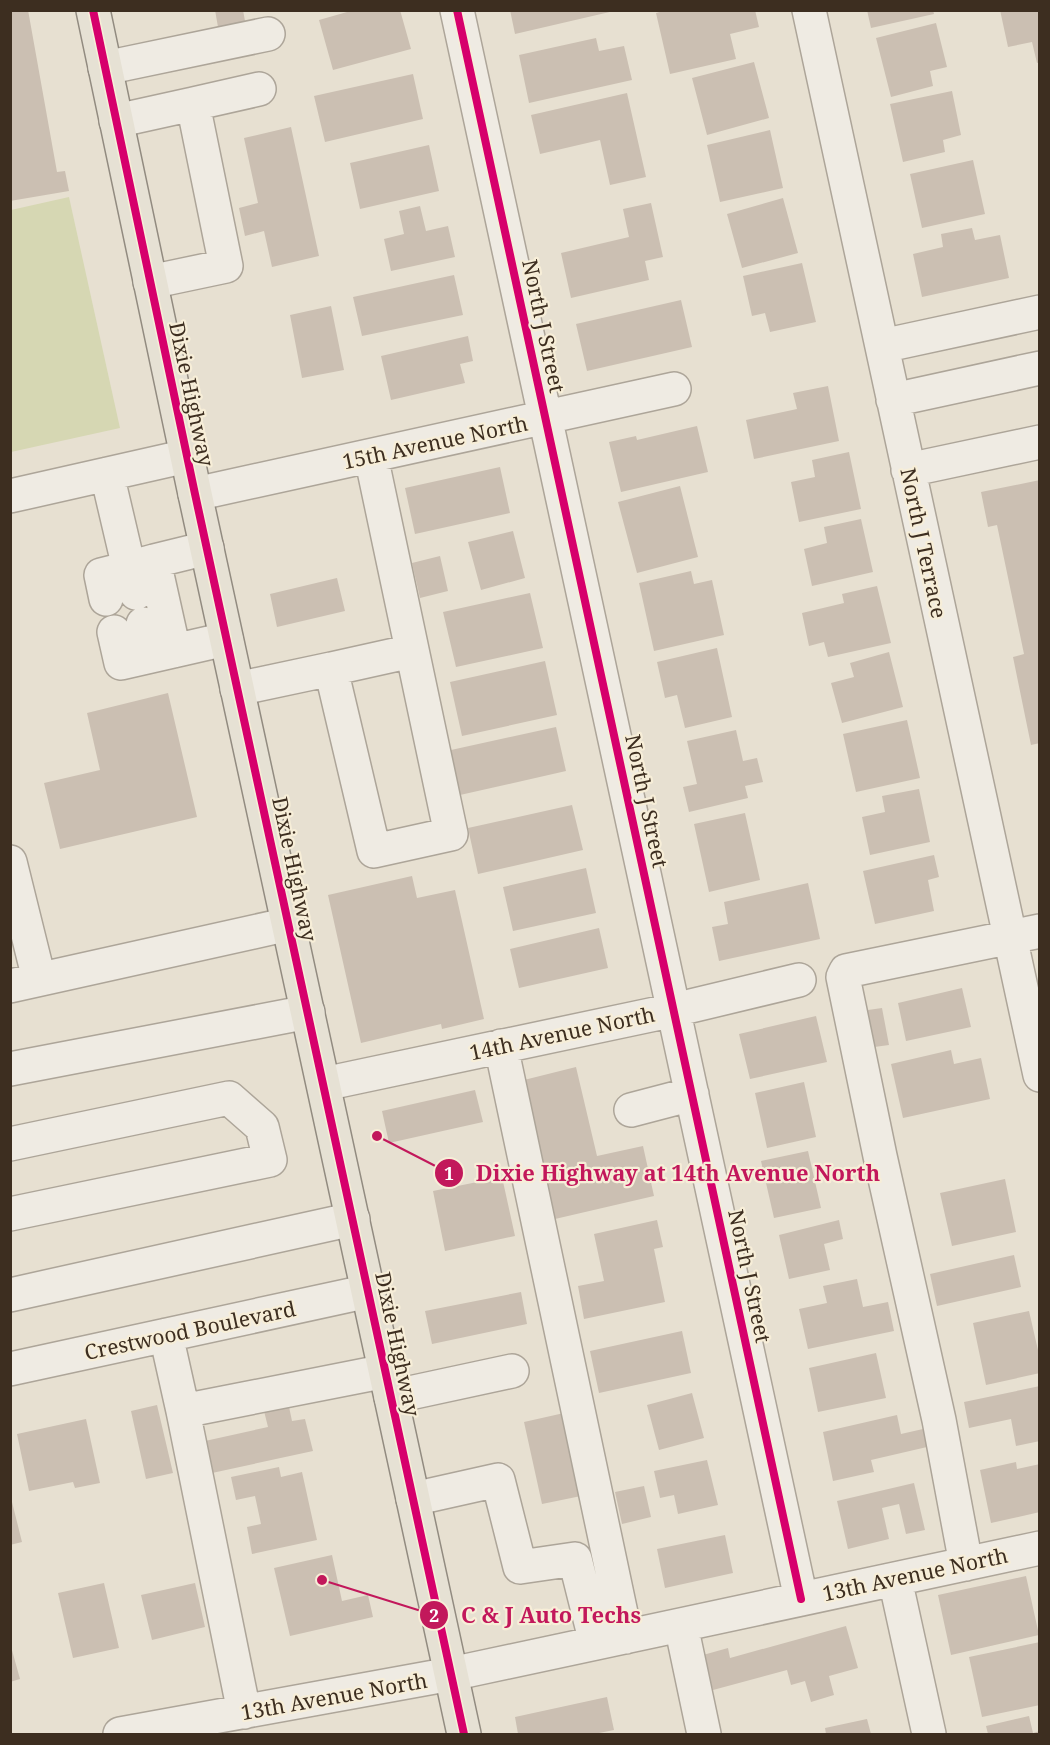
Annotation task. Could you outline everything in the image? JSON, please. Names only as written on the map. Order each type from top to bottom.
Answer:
[{"type":"main road","name":"Dixie Highway","points":[[93,10],[195,495],[464,1734]]},
{"type":"street","name":"North J Street","points":[[457,10],[801,1599]]},
{"type":"street","name":"North J Terrace","points":[[809,10],[908,470],[1025,935],[1040,1076]]},
{"type":"street","points":[[105,68],[268,34]]},
{"type":"street","points":[[116,121],[259,89]]},
{"type":"street","points":[[150,282],[226,266],[193,104]]},
{"type":"street","points":[[882,346],[1040,312]]},
{"type":"street","points":[[893,400],[1040,368]]},
{"type":"street","name":"15th Avenue North","points":[[195,495],[674,389]]},
{"type":"street","points":[[908,470],[1040,442]]},
{"type":"street","points":[[10,496],[187,456]]},
{"type":"street","points":[[331,669],[374,851],[452,834],[372,456]]},
{"type":"street","points":[[107,474],[131,580],[163,654]]},
{"type":"street","points":[[131,580],[207,548]]},
{"type":"street","points":[[128,628],[163,654],[226,639]]},
{"type":"street","points":[[237,689],[412,651]]},
{"type":"street","points":[[10,862],[25,982],[288,924]]},
{"type":"street","points":[[966,1564],[939,1420],[843,977],[846,971],[1025,935]]},
{"type":"street","name":"14th Avenue North","points":[[324,1084],[674,1010],[799,980]]},
{"type":"street","points":[[10,1069],[308,1012]]},
{"type":"street","points":[[501,1046],[611,1640]]},
{"type":"street","points":[[631,1110],[692,1094]]},
{"type":"street","points":[[10,1144],[229,1098],[262,1127],[270,1160],[10,1214]]},
{"type":"street","points":[[10,1295],[353,1219]]},
{"type":"street","name":"Crestwood Boulevard","points":[[10,1369],[369,1291]]},
{"type":"street","points":[[166,1335],[183,1411],[230,1721]]},
{"type":"street","points":[[183,1411],[388,1384],[512,1371]]},
{"type":"street","points":[[413,1499],[498,1480],[520,1567],[575,1559],[611,1640]]},
{"type":"street","name":"13th Avenue North","points":[[120,1734],[164,1731],[230,1721],[1040,1548]]},
{"type":"street","points":[[895,1579],[929,1734]]},
{"type":"street","points":[[681,1625],[704,1734]]},
{"type":"green space","points":[[69,197],[120,428],[11,452],[11,210]]},
{"type":"building","points":[[10,10],[28,10],[57,172],[65,171],[69,191],[10,201]]},
{"type":"building","points":[[215,10],[243,10],[245,21],[218,27]]},
{"type":"building","points":[[354,10],[400,10],[411,49],[333,70],[319,20]]},
{"type":"building","points":[[510,10],[614,10],[614,11],[515,34]]},
{"type":"building","points":[[667,10],[755,10],[759,27],[730,34],[736,59],[670,74],[656,13]]},
{"type":"building","points":[[867,10],[933,10],[934,14],[871,28]]},
{"type":"building","points":[[1000,10],[1040,10],[1040,62],[1037,63],[1032,42],[1008,47]]},
{"type":"building","points":[[936,23],[947,67],[930,71],[933,86],[891,97],[876,38]]},
{"type":"building","points":[[596,38],[599,51],[624,46],[632,80],[529,103],[519,55]]},
{"type":"building","points":[[754,62],[769,118],[707,135],[692,78]]},
{"type":"building","points":[[413,74],[423,119],[325,142],[314,96]]},
{"type":"building","points":[[952,91],[961,135],[943,140],[945,152],[903,162],[890,104]]},
{"type":"building","points":[[627,93],[646,177],[610,185],[600,140],[540,154],[531,115]]},
{"type":"building","points":[[291,127],[319,256],[272,267],[264,231],[245,236],[239,208],[258,203],[244,138]]},
{"type":"building","points":[[770,130],[783,188],[720,202],[707,145]]},
{"type":"building","points":[[429,145],[439,191],[360,209],[350,163]]},
{"type":"building","points":[[973,160],[985,214],[922,228],[910,174]]},
{"type":"building","points":[[783,198],[798,253],[742,268],[727,214]]},
{"type":"building","points":[[651,203],[663,257],[645,261],[649,280],[571,298],[561,253],[629,237],[623,209]]},
{"type":"building","points":[[420,206],[426,231],[448,226],[455,257],[391,271],[384,239],[404,234],[399,211]]},
{"type":"building","points":[[972,228],[975,240],[1000,235],[1009,278],[922,297],[913,254],[943,247],[941,234]]},
{"type":"building","points":[[802,263],[816,322],[770,332],[765,313],[752,316],[743,276]]},
{"type":"building","points":[[454,275],[463,315],[362,336],[353,297]]},
{"type":"building","points":[[681,300],[692,347],[587,371],[576,324]]},
{"type":"building","points":[[331,306],[344,370],[302,378],[290,315]]},
{"type":"building","points":[[468,336],[473,361],[460,364],[465,383],[391,400],[381,356]]},
{"type":"building","points":[[828,386],[839,441],[754,459],[746,420],[797,409],[793,393]]},
{"type":"building","points":[[697,426],[708,472],[621,492],[609,442],[636,436],[637,440]]},
{"type":"building","points":[[849,452],[861,509],[799,522],[791,482],[815,477],[812,460]]},
{"type":"building","points":[[500,467],[510,513],[415,534],[405,488]]},
{"type":"building","points":[[1040,480],[1040,743],[1031,745],[1013,657],[1024,654],[997,525],[988,527],[981,492]]},
{"type":"building","points":[[680,486],[698,557],[637,573],[618,502]]},
{"type":"building","points":[[861,519],[873,572],[812,586],[804,549],[827,543],[824,527]]},
{"type":"building","points":[[513,531],[525,578],[481,590],[468,542]]},
{"type":"building","points":[[440,556],[448,591],[420,598],[412,563]]},
{"type":"building","points":[[691,571],[694,584],[712,580],[724,635],[654,651],[639,583]]},
{"type":"building","points":[[337,578],[345,611],[277,627],[270,594]]},
{"type":"building","points":[[877,586],[891,643],[828,657],[824,642],[809,646],[802,613],[844,603],[842,594]]},
{"type":"building","points":[[530,593],[543,648],[456,667],[443,612]]},
{"type":"building","points":[[717,648],[732,717],[685,728],[677,695],[665,698],[657,662]]},
{"type":"building","points":[[889,652],[903,707],[842,723],[831,683],[854,677],[850,663]]},
{"type":"building","points":[[545,661],[557,715],[462,736],[450,682]]},
{"type":"building","points":[[168,693],[197,817],[60,849],[44,783],[100,770],[87,713]]},
{"type":"building","points":[[907,720],[920,778],[856,792],[843,734]]},
{"type":"building","points":[[556,727],[566,771],[460,795],[451,750]]},
{"type":"building","points":[[736,730],[743,761],[757,758],[763,782],[745,786],[748,798],[689,812],[683,787],[697,784],[687,741]]},
{"type":"building","points":[[919,789],[930,842],[870,855],[862,817],[885,812],[882,796]]},
{"type":"building","points":[[572,805],[583,850],[478,874],[468,828]]},
{"type":"building","points":[[745,813],[760,880],[709,892],[694,824]]},
{"type":"building","points":[[934,855],[939,877],[928,880],[934,911],[875,924],[863,871]]},
{"type":"building","points":[[586,868],[596,913],[513,931],[503,887]]},
{"type":"building","points":[[412,876],[417,898],[455,890],[484,1019],[442,1029],[441,1024],[361,1043],[328,895]]},
{"type":"building","points":[[808,883],[820,939],[719,961],[712,927],[728,924],[724,902]]},
{"type":"building","points":[[599,928],[608,968],[519,988],[510,949]]},
{"type":"building","points":[[962,988],[971,1027],[906,1041],[898,1003]]},
{"type":"building","points":[[882,1008],[889,1045],[867,1048],[861,1011]]},
{"type":"building","points":[[816,1016],[827,1062],[750,1079],[739,1034]]},
{"type":"building","points":[[951,1050],[954,1064],[981,1058],[990,1099],[903,1118],[891,1064]]},
{"type":"building","points":[[576,1067],[597,1156],[643,1146],[654,1196],[555,1219],[524,1080]]},
{"type":"building","points":[[804,1082],[816,1137],[767,1148],[755,1093]]},
{"type":"building","points":[[475,1090],[483,1122],[389,1143],[382,1111]]},
{"type":"building","points":[[808,1151],[821,1208],[774,1218],[761,1161]]},
{"type":"building","points":[[502,1177],[515,1236],[445,1251],[433,1191]]},
{"type":"building","points":[[1005,1179],[1016,1232],[952,1246],[940,1193]]},
{"type":"building","points":[[657,1220],[663,1247],[654,1249],[665,1302],[584,1319],[578,1286],[604,1281],[594,1234]]},
{"type":"building","points":[[839,1220],[843,1239],[824,1244],[830,1270],[789,1279],[779,1235]]},
{"type":"building","points":[[1014,1255],[1021,1287],[937,1306],[930,1274]]},
{"type":"building","points":[[857,1279],[863,1307],[888,1302],[894,1331],[808,1349],[799,1309],[827,1303],[823,1286]]},
{"type":"building","points":[[521,1292],[527,1324],[432,1344],[425,1311]]},
{"type":"building","points":[[1029,1311],[1040,1359],[1040,1373],[986,1385],[973,1323]]},
{"type":"building","points":[[682,1331],[691,1373],[599,1393],[590,1351]]},
{"type":"building","points":[[876,1353],[886,1398],[818,1412],[809,1368]]},
{"type":"building","points":[[1040,1386],[1040,1441],[1016,1446],[1011,1419],[969,1428],[964,1402]]},
{"type":"building","points":[[692,1393],[704,1438],[659,1450],[647,1405]]},
{"type":"building","points":[[288,1402],[292,1421],[305,1419],[313,1451],[212,1473],[205,1441],[268,1427],[263,1407]]},
{"type":"building","points":[[157,1405],[173,1473],[146,1479],[131,1411]]},
{"type":"building","points":[[564,1413],[581,1496],[542,1504],[524,1422]]},
{"type":"building","points":[[897,1415],[901,1434],[923,1429],[927,1447],[871,1460],[874,1472],[833,1481],[823,1432]]},
{"type":"building","points":[[86,1419],[100,1483],[75,1488],[73,1482],[29,1491],[17,1434]]},
{"type":"building","points":[[707,1460],[718,1505],[678,1514],[674,1495],[660,1498],[654,1471]]},
{"type":"building","points":[[1016,1462],[1017,1469],[1040,1464],[1040,1512],[991,1523],[980,1470]]},
{"type":"building","points":[[279,1467],[281,1477],[302,1472],[317,1540],[252,1554],[247,1527],[261,1524],[255,1496],[236,1500],[231,1477]]},
{"type":"building","points":[[914,1483],[925,1530],[906,1534],[899,1504],[882,1508],[889,1539],[848,1549],[837,1501]]},
{"type":"building","points":[[644,1486],[651,1517],[622,1524],[615,1492]]},
{"type":"building","points":[[10,1494],[22,1542],[10,1545]]},
{"type":"building","points":[[725,1535],[733,1573],[665,1588],[657,1549]]},
{"type":"building","points":[[332,1555],[342,1601],[368,1595],[373,1617],[290,1636],[274,1568]]},
{"type":"building","points":[[1026,1576],[1039,1635],[951,1655],[938,1595]]},
{"type":"building","points":[[104,1583],[119,1648],[73,1658],[58,1593]]},
{"type":"building","points":[[195,1583],[205,1627],[152,1640],[141,1595]]},
{"type":"building","points":[[846,1626],[858,1668],[829,1676],[834,1695],[811,1702],[805,1681],[791,1685],[787,1670],[713,1690],[703,1655],[728,1648],[730,1658]]},
{"type":"building","points":[[1040,1642],[1040,1705],[982,1717],[969,1657]]},
{"type":"building","points":[[10,1643],[20,1679],[10,1682]]},
{"type":"building","points":[[607,1697],[614,1730],[594,1734],[518,1734],[515,1717]]},
{"type":"building","points":[[1029,1716],[1033,1733],[1040,1731],[1040,1734],[988,1734],[986,1726]]},
{"type":"building","points":[[867,1719],[871,1734],[826,1734],[825,1728]]},
{"type":"cycle path","points":[[93,10],[195,494],[464,1734]]},
{"type":"cycle path","points":[[457,10],[801,1599]]},
{"type":"place","name":"Dixie Highway at 14th Avenue North","points":[[377,1136]]},
{"type":"place","name":"C & J Auto Techs","points":[[322,1580]]}]
